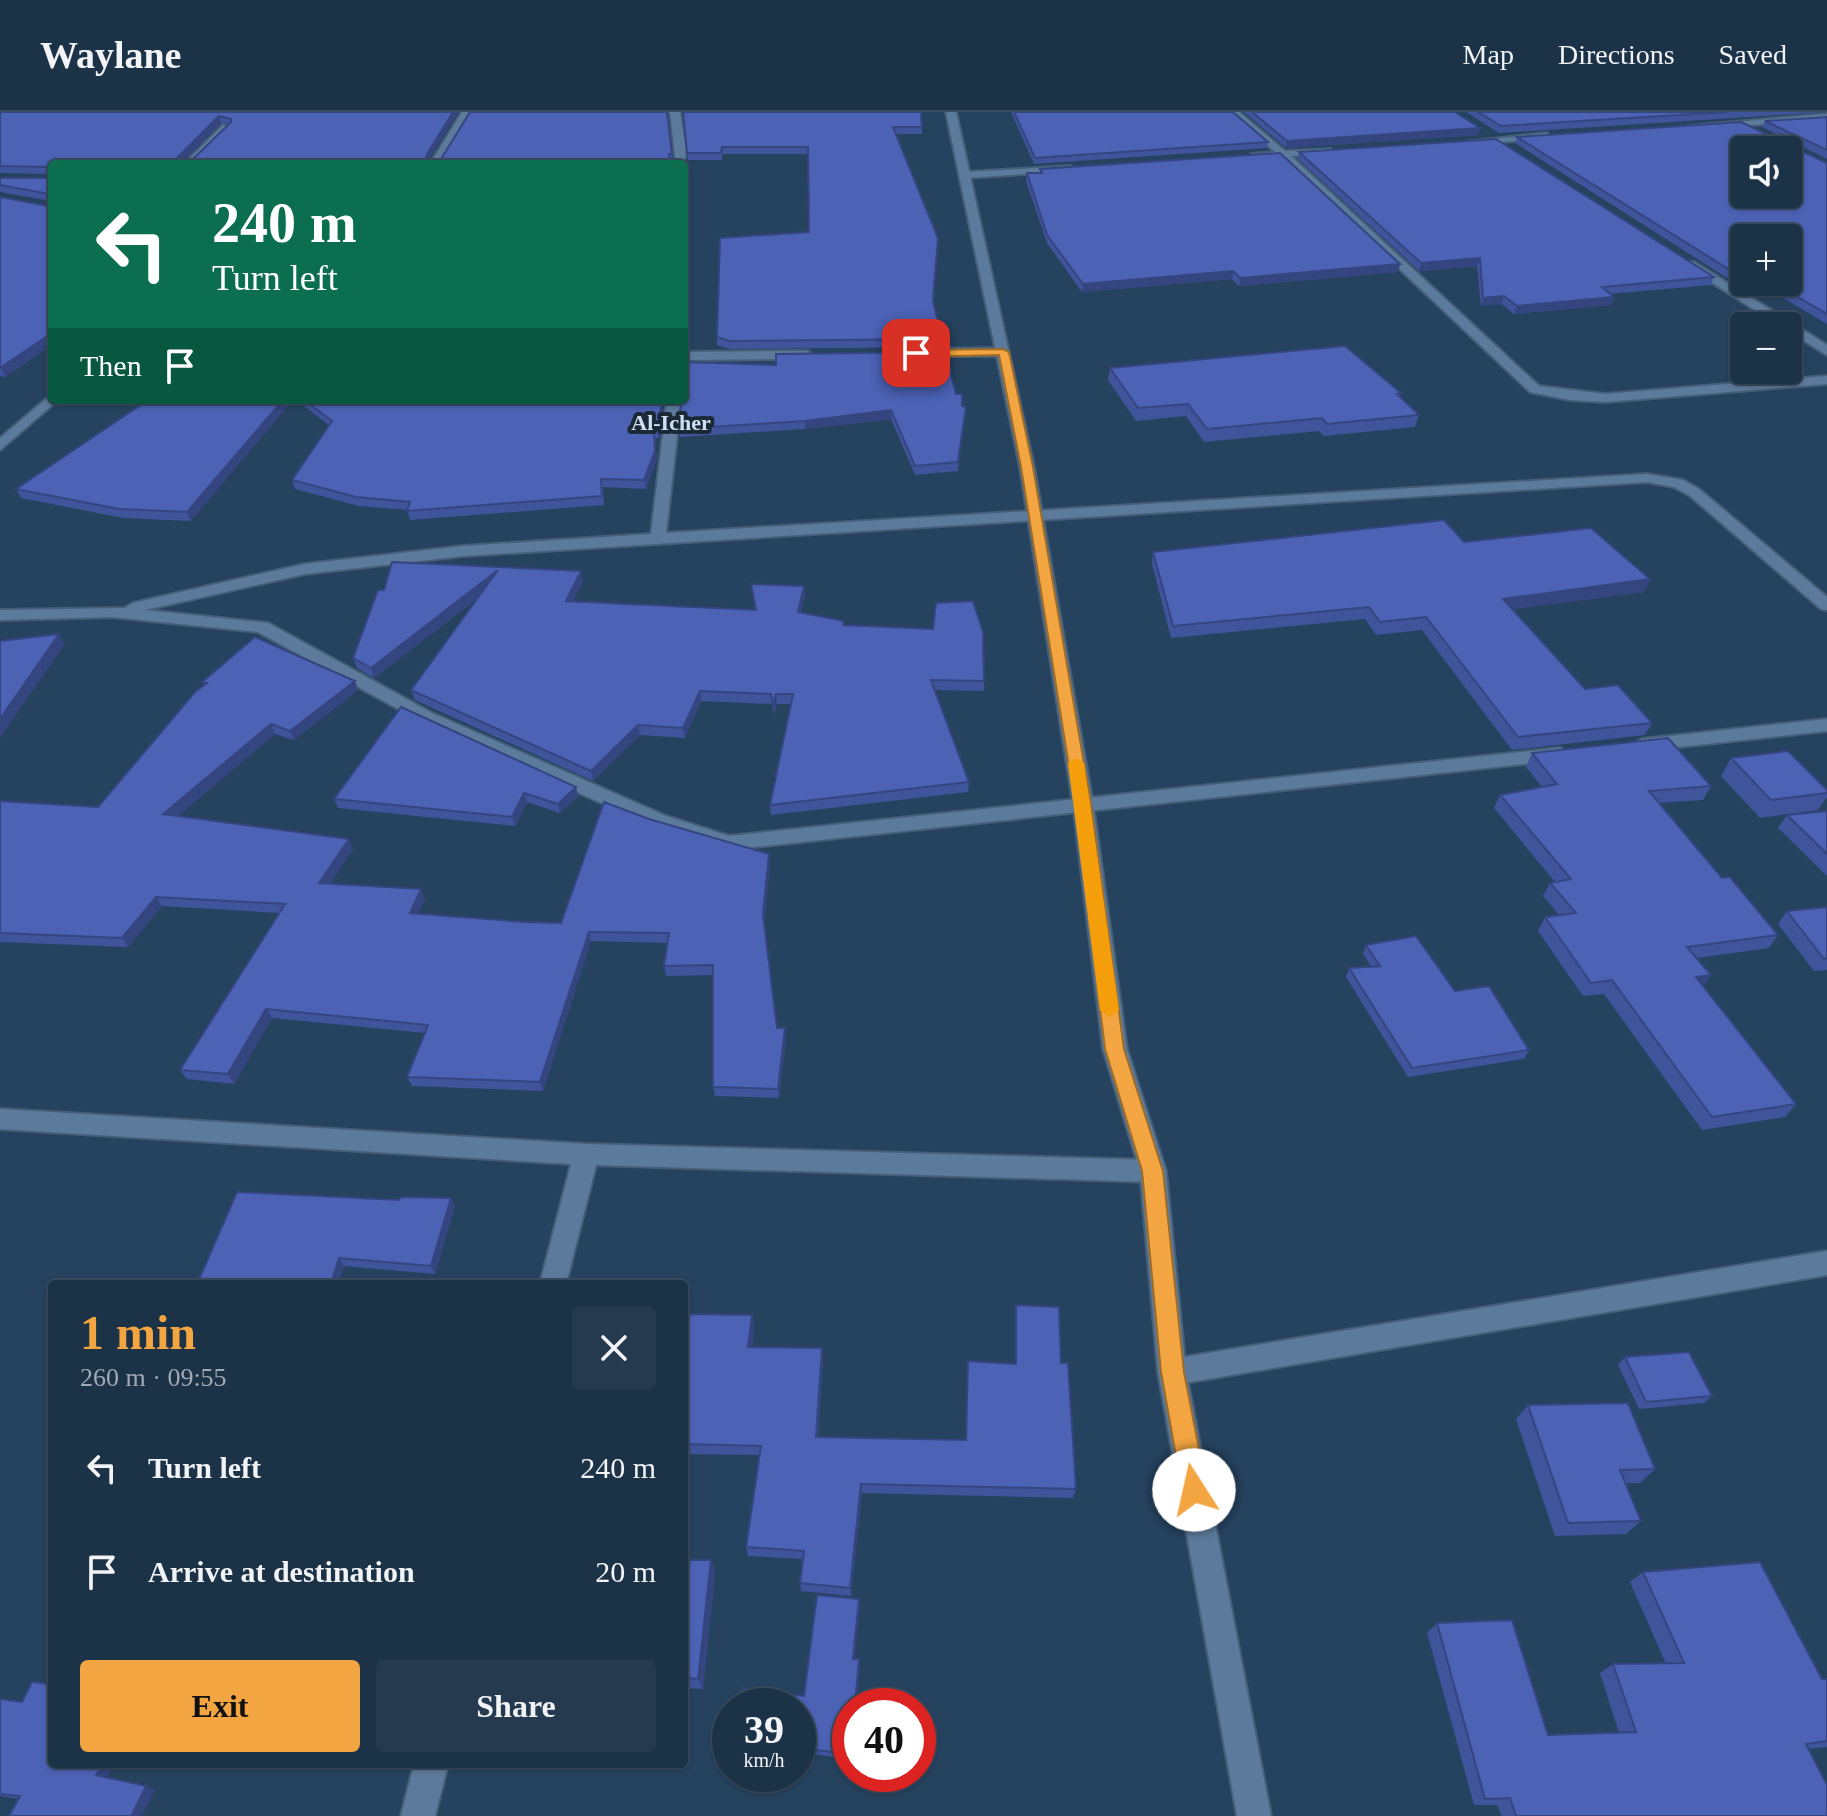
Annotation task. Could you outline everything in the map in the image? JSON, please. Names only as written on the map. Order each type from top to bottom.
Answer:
[{"type":"street","points":[[437,160],[467,112]]},
{"type":"street","points":[[675,112],[681,160]]},
{"type":"street","points":[[951,112],[1027,467],[1083,804],[1115,1049],[1153,1171],[1172,1372],[1254,1816]]},
{"type":"street","points":[[1234,112],[1535,389],[1570,396],[1605,398],[1827,380]]},
{"type":"street","points":[[1719,112],[1764,135]]},
{"type":"street","points":[[1678,127],[1827,117]]},
{"type":"street","points":[[1474,126],[1516,154]]},
{"type":"street","points":[[193,160],[226,127]]},
{"type":"street","points":[[1465,142],[1556,136]]},
{"type":"street","points":[[1236,157],[1344,150]]},
{"type":"street","points":[[966,175],[1077,168]]},
{"type":"street","points":[[1684,261],[1766,312]]},
{"type":"street","points":[[1802,335],[1827,351]]},
{"type":"street","points":[[897,354],[1003,352]]},
{"type":"street","points":[[688,356],[820,355]]},
{"type":"street","points":[[0,446],[48,402]]},
{"type":"street","points":[[658,538],[674,404]]},
{"type":"street","points":[[112,612],[305,569],[463,551],[1647,478],[1678,483],[1694,492],[1827,605]]},
{"type":"street","points":[[0,615],[112,612],[262,627],[426,717],[659,821],[728,843],[1574,752]]},
{"type":"street","points":[[1621,747],[1827,725]]},
{"type":"street","points":[[0,1119],[586,1154],[1153,1171]]},
{"type":"street","points":[[554,1280],[586,1154]]},
{"type":"street","points":[[1172,1372],[1827,1263]]},
{"type":"street","points":[[418,1816],[430,1768]]},
{"type":"building","points":[[0,112],[453,112],[426,156],[426,159],[441,159],[470,112],[667,112],[672,154],[669,154],[670,160],[192,160],[48,160],[48,167],[0,166]],"holes":[[[219,116],[231,119],[192,160],[178,157]]]},
{"type":"building","points":[[683,112],[921,112],[922,127],[893,127],[938,238],[933,301],[942,339],[729,341],[717,337],[720,238],[809,232],[808,147],[722,147],[721,153],[687,153]]},
{"type":"building","points":[[1014,112],[1233,112],[1268,142],[1035,158]]},
{"type":"building","points":[[1252,112],[1455,112],[1480,128],[1287,141]]},
{"type":"building","points":[[1478,112],[1727,112],[1501,126]]},
{"type":"building","points":[[1827,117],[1827,150],[1802,136],[1765,121]]},
{"type":"building","points":[[1741,122],[1770,136],[1730,136],[1730,208],[1802,208],[1802,151],[1827,163],[1827,314],[1796,296],[1802,296],[1802,224],[1730,224],[1730,270],[1517,137]]},
{"type":"building","points":[[1496,139],[1714,277],[1602,287],[1614,297],[1517,306],[1504,296],[1483,298],[1480,258],[1421,263],[1299,152]]},
{"type":"building","points":[[1280,153],[1400,264],[1240,278],[1233,271],[1083,284],[1047,235],[1027,173],[1042,173],[1040,169]]},
{"type":"building","points":[[0,178],[48,178],[48,194],[0,185]]},
{"type":"building","points":[[0,197],[48,206],[48,337],[0,368]]},
{"type":"building","points":[[1345,346],[1401,393],[1397,394],[1419,415],[1327,424],[1322,418],[1207,429],[1188,404],[1138,408],[1110,368]]},
{"type":"building","points":[[945,352],[956,394],[962,394],[962,406],[966,407],[958,462],[915,466],[891,410],[805,421],[679,429],[681,404],[688,404],[688,362],[776,365],[776,354]]},
{"type":"building","points":[[142,404],[280,404],[187,512],[119,509],[16,489]]},
{"type":"building","points":[[309,404],[661,404],[658,430],[654,430],[655,451],[644,480],[601,479],[602,496],[407,511],[410,502],[356,497],[292,480],[332,421]]},
{"type":"building","points":[[1444,520],[1464,542],[1591,528],[1650,579],[1503,599],[1585,689],[1618,685],[1652,723],[1518,737],[1426,617],[1380,622],[1369,607],[1173,626],[1153,552]]},
{"type":"building","points":[[392,562],[581,571],[566,601],[756,610],[751,584],[804,586],[798,612],[844,621],[843,625],[933,629],[936,603],[973,601],[983,632],[984,681],[931,680],[969,782],[770,805],[793,694],[776,694],[773,705],[771,694],[700,691],[683,728],[638,725],[591,771],[411,690],[498,570],[371,668],[353,658],[378,590],[384,590]]},
{"type":"building","points":[[59,634],[0,719],[0,641]]},
{"type":"building","points":[[255,637],[355,681],[290,731],[271,724],[163,814],[349,839],[319,883],[421,889],[410,913],[525,922],[561,923],[604,802],[649,819],[769,854],[763,914],[777,1028],[785,1028],[778,1089],[713,1087],[713,965],[664,966],[669,933],[589,932],[540,1082],[407,1077],[428,1025],[266,1009],[228,1074],[180,1070],[285,904],[156,897],[122,938],[0,933],[0,801],[98,807],[195,692],[207,683],[202,682]]},
{"type":"building","points":[[401,707],[576,787],[558,804],[524,793],[512,817],[334,799]]},
{"type":"building","points":[[1668,738],[1711,786],[1649,791],[1722,878],[1730,877],[1778,935],[1687,947],[1711,975],[1696,977],[1796,1104],[1712,1117],[1612,980],[1591,983],[1545,917],[1576,913],[1550,883],[1571,879],[1500,795],[1557,784],[1532,753]]},
{"type":"building","points":[[1788,751],[1827,793],[1771,800],[1731,758]]},
{"type":"building","points":[[1827,811],[1827,854],[1787,815]]},
{"type":"building","points":[[1827,907],[1827,958],[1824,959],[1787,911]]},
{"type":"building","points":[[1416,936],[1455,991],[1489,986],[1529,1050],[1412,1068],[1349,968],[1380,966],[1366,945]]},
{"type":"building","points":[[237,1192],[399,1200],[400,1197],[451,1198],[431,1266],[339,1258],[332,1280],[199,1280]]},
{"type":"building","points":[[1016,1305],[1059,1307],[1061,1363],[1068,1363],[1076,1489],[861,1484],[850,1588],[800,1583],[804,1551],[746,1547],[761,1446],[688,1444],[688,1314],[752,1315],[748,1347],[822,1348],[816,1437],[966,1440],[968,1361],[1016,1364]]},
{"type":"building","points":[[1689,1352],[1712,1396],[1646,1402],[1625,1357]]},
{"type":"building","points":[[1628,1403],[1655,1469],[1620,1470],[1641,1521],[1568,1523],[1528,1405]]},
{"type":"building","points":[[688,1560],[711,1560],[698,1679],[688,1678]]},
{"type":"building","points":[[1760,1562],[1822,1679],[1827,1679],[1827,1741],[1806,1744],[1827,1785],[1827,1816],[1516,1816],[1510,1798],[1485,1799],[1437,1623],[1512,1620],[1548,1735],[1636,1732],[1613,1664],[1684,1663],[1643,1572]]},
{"type":"building","points":[[817,1595],[859,1599],[853,1659],[859,1659],[856,1688],[832,1688],[832,1752],[816,1750],[816,1688],[805,1688]]},
{"type":"building","points":[[32,1682],[48,1684],[48,1768],[100,1768],[96,1775],[146,1786],[132,1815],[138,1816],[9,1816],[20,1796],[0,1794],[0,1699],[22,1702]]},
{"type":"slow traffic","points":[[1076,763],[1109,1010]]},
{"type":"district","name":"Al-Icher","points":[[671,422]]},
{"type":"route","points":[[916,353],[1003,352],[1027,467],[1083,804],[1115,1049],[1153,1171],[1172,1372],[1194,1490]]}]
